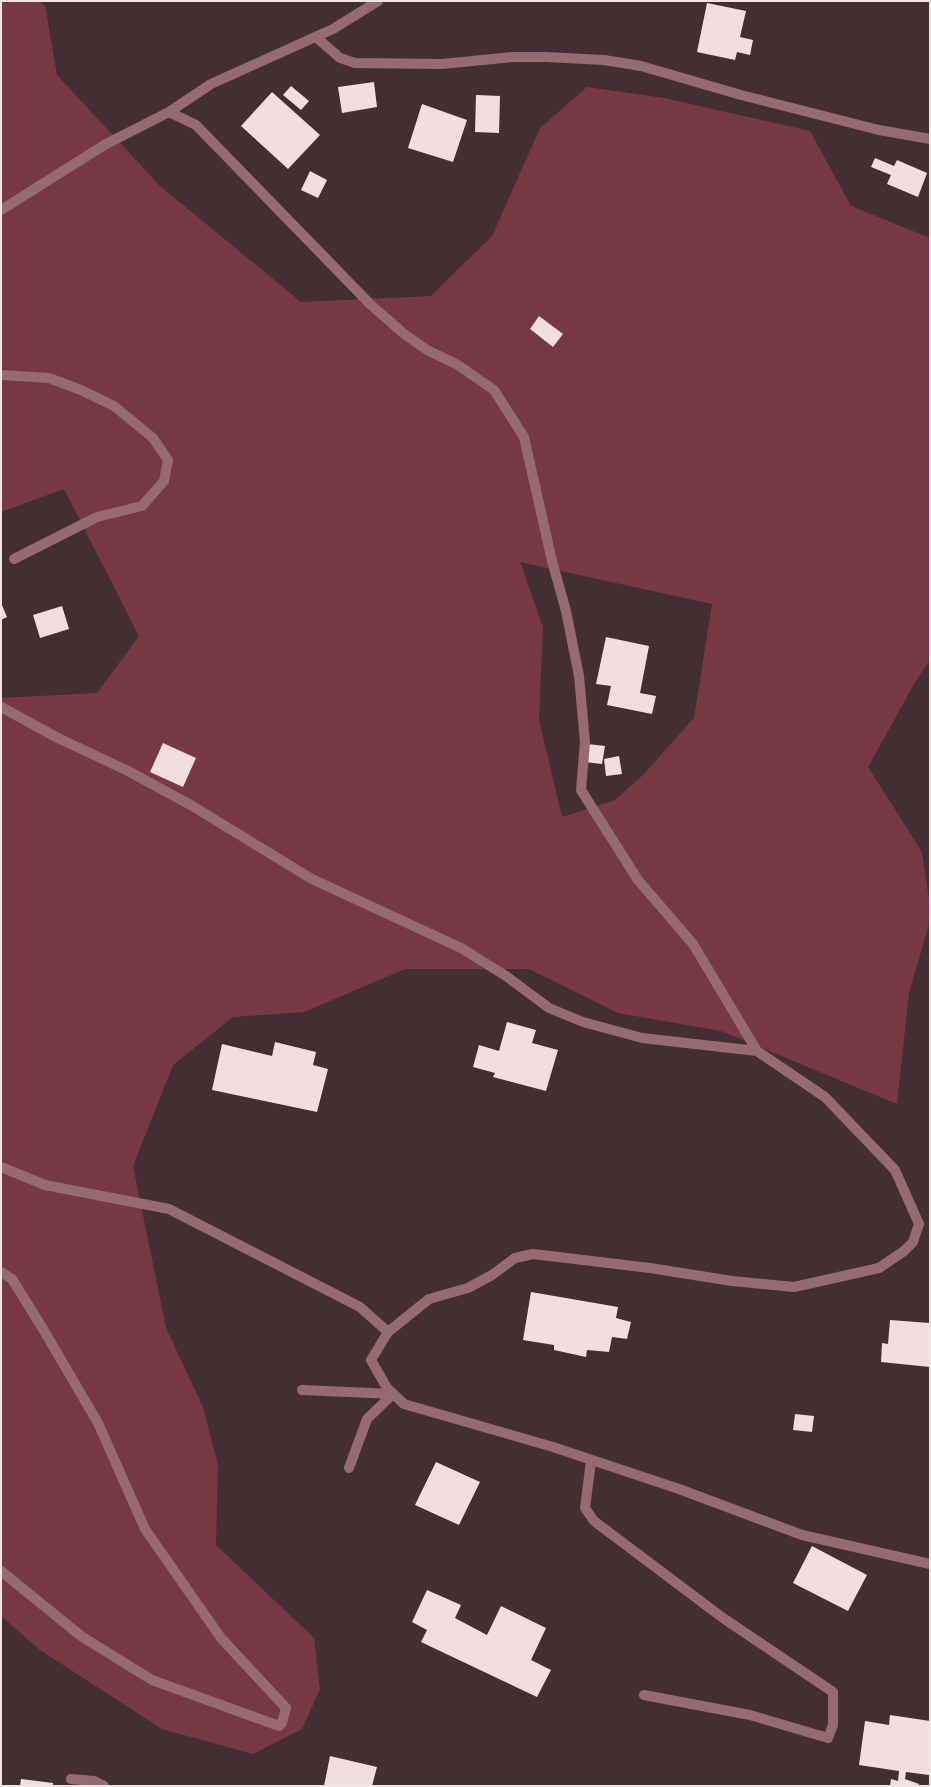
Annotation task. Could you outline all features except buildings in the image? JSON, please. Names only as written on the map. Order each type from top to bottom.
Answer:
[{"type":"street","points":[[1,210],[106,144],[168,112],[211,84],[333,29],[378,1]]},
{"type":"street","points":[[316,36],[340,58],[355,63],[442,64],[514,57],[604,60],[641,66],[740,95],[879,130],[930,139]]},
{"type":"street","points":[[168,112],[196,125],[370,304],[403,333],[427,350],[458,365],[494,390],[524,437],[566,612],[579,676],[584,742],[580,790],[638,880],[693,944],[757,1051],[825,1097],[895,1170],[919,1224],[913,1242],[904,1251],[879,1268],[794,1287],[732,1281],[650,1268],[533,1254],[515,1258],[468,1288],[429,1299],[388,1332],[371,1360],[387,1388],[404,1404],[552,1447],[679,1489],[802,1535],[930,1564]]},
{"type":"street","points":[[1,375],[49,378],[81,390],[114,406],[153,438],[168,460],[164,481],[142,506],[97,517],[14,559]]},
{"type":"street","points":[[1,707],[58,738],[128,770],[189,804],[312,879],[461,948],[506,976],[549,1008],[583,1022],[642,1038],[757,1051]]},
{"type":"street","points":[[1,1167],[45,1185],[170,1210],[360,1307],[388,1332]]},
{"type":"street","points":[[1,1272],[12,1279],[98,1423],[145,1529],[221,1638],[286,1708],[282,1723],[279,1726],[152,1680],[81,1636],[1,1571]]},
{"type":"street","points":[[302,1390],[393,1394]]},
{"type":"street","points":[[349,1468],[367,1420],[393,1394]]},
{"type":"street","points":[[591,1461],[585,1508],[594,1521],[723,1618],[833,1692],[833,1725],[828,1738],[750,1715],[644,1695]]},
{"type":"street","points":[[71,1779],[94,1781],[104,1786]]},
{"type":"shaded area","points":[[1,1],[39,1],[45,6],[57,75],[160,186],[301,302],[431,296],[492,236],[540,128],[587,87],[664,98],[810,131],[851,206],[930,238],[930,660],[914,684],[868,767],[922,852],[930,906],[930,921],[909,993],[897,1104],[721,1031],[618,1013],[529,969],[405,969],[304,1012],[233,1017],[173,1065],[133,1166],[166,1328],[203,1407],[218,1465],[216,1545],[314,1638],[320,1689],[302,1729],[253,1754],[162,1729],[40,1650],[1,1616],[1,698],[97,693],[139,636],[64,489],[1,512]],"holes":[[[520,562],[712,604],[694,718],[643,775],[615,800],[562,817],[539,720],[543,627]]]}]
